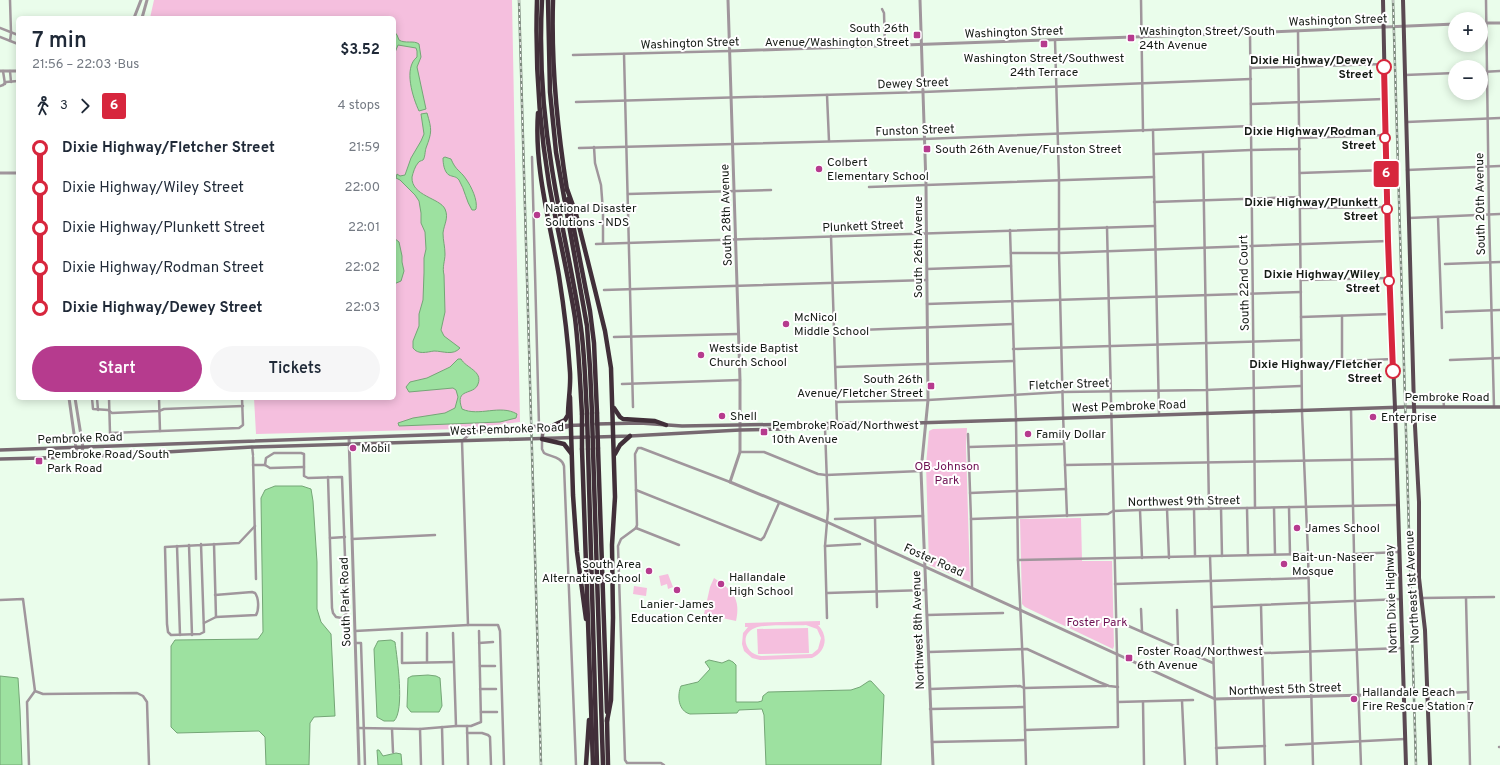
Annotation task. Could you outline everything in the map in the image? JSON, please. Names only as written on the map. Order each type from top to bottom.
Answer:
[{"type":"highway","points":[[537,0],[539,102],[549,183],[575,324],[593,448],[603,765]]},
{"type":"highway","points":[[542,0],[542,64],[546,120],[552,169],[580,321],[593,448],[608,765]]},
{"type":"highway","points":[[548,0],[550,92],[556,152],[587,326],[590,368],[589,414]]},
{"type":"highway","points":[[553,0],[553,63],[555,98],[567,189],[590,311],[594,343],[589,414],[582,449],[593,765]]},
{"type":"highway","points":[[539,102],[537,126],[545,204],[559,275],[570,373],[572,425],[571,455],[577,552],[589,635]]},
{"type":"highway","points":[[567,189],[576,214],[605,331],[611,368],[615,456],[615,497],[612,545],[613,618],[611,700],[607,721]]},
{"type":"highway","points":[[554,425],[565,420],[568,415],[568,400],[570,394]]},
{"type":"highway","points":[[613,407],[616,413],[623,419],[655,421],[666,425]]},
{"type":"highway","points":[[615,456],[620,445],[630,436]]},
{"type":"highway","points":[[542,439],[564,444],[571,455]]},
{"type":"highway","points":[[593,448],[598,765]]},
{"type":"highway","points":[[586,765],[587,732],[590,708]]},
{"type":"main road","name":"North Dixie Highway","points":[[1383,0],[1389,278],[1395,408],[1406,765]]},
{"type":"main road","name":"Northeast 1st Avenue","points":[[1403,0],[1414,407],[1419,502],[1419,578],[1422,598],[1428,694],[1430,765]]},
{"type":"main road","name":"Pembroke Road","points":[[1395,408],[1500,407]]},
{"type":"main road","name":"West Pembroke Road","points":[[150,453],[252,447],[614,437],[740,427],[837,423],[926,423],[1395,408]]},
{"type":"main road","name":"West Pembroke Road","points":[[161,444],[349,438],[472,432],[554,425],[640,423],[740,427],[825,428],[858,427],[863,424]]},
{"type":"main road","points":[[542,439],[543,431],[572,425]]},
{"type":"main road","points":[[252,447],[257,443],[266,441]]},
{"type":"main road","points":[[209,450],[214,445],[221,442]]},
{"type":"main road","name":"Pembroke Road","points":[[0,450],[161,444]]},
{"type":"main road","name":"Pembroke Road","points":[[0,459],[150,453]]},
{"type":"street","points":[[10,0],[10,41]]},
{"type":"street","points":[[135,16],[141,0]]},
{"type":"street","points":[[143,16],[147,0]]},
{"type":"street","name":"South 28th Avenue","points":[[728,0],[740,380],[740,452],[730,482]]},
{"type":"street","name":"South 26th Avenue","points":[[920,0],[927,232],[928,400],[926,423]]},
{"type":"street","points":[[1141,0],[1143,131]]},
{"type":"street","name":"South 20th Avenue","points":[[1486,0],[1486,12]]},
{"type":"street","points":[[882,9],[884,13],[885,46]]},
{"type":"street","points":[[1488,23],[1500,22]]},
{"type":"street","name":"Washington Street","points":[[574,55],[1142,37],[1448,24]]},
{"type":"street","points":[[0,28],[16,34]]},
{"type":"street","points":[[1298,31],[1301,208],[1301,386],[1308,554],[1313,765]]},
{"type":"street","name":"South 22nd Court","points":[[1250,33],[1255,508]]},
{"type":"street","points":[[0,37],[16,43]]},
{"type":"street","points":[[1055,40],[1057,134],[1060,180],[1059,253],[1061,347],[1067,516]]},
{"type":"street","points":[[624,54],[633,407]]},
{"type":"street","points":[[1251,68],[1384,64]]},
{"type":"street","points":[[5,84],[2,71],[16,71]]},
{"type":"street","points":[[10,71],[11,82]]},
{"type":"street","points":[[1488,71],[1500,71]]},
{"type":"street","points":[[1405,75],[1448,73]]},
{"type":"street","name":"Dewey Street","points":[[576,102],[923,92],[1251,79]]},
{"type":"street","points":[[0,86],[16,81]]},
{"type":"street","points":[[827,95],[829,142]]},
{"type":"street","points":[[1251,104],[1384,99]]},
{"type":"street","name":"South 20th Avenue","points":[[1488,100],[1494,407]]},
{"type":"street","points":[[1406,122],[1500,118]]},
{"type":"street","name":"Funston Street","points":[[579,148],[924,139],[1251,126]]},
{"type":"street","points":[[1153,130],[1159,416]]},
{"type":"street","points":[[1300,138],[1385,135]]},
{"type":"street","points":[[594,147],[595,163],[601,185],[603,243]]},
{"type":"street","points":[[1154,154],[1300,149]]},
{"type":"street","points":[[1203,152],[1209,509]]},
{"type":"street","points":[[532,157],[539,426]]},
{"type":"street","points":[[1407,170],[1500,166]]},
{"type":"street","points":[[1300,174],[1386,170]]},
{"type":"street","points":[[0,172],[16,173]]},
{"type":"street","points":[[869,187],[1154,177]]},
{"type":"street","points":[[628,194],[771,190]]},
{"type":"street","points":[[1154,202],[1300,197]]},
{"type":"street","points":[[1301,208],[1387,207]]},
{"type":"street","points":[[1409,218],[1500,214]]},
{"type":"street","points":[[1438,217],[1442,328]]},
{"type":"street","name":"Plunkett Street","points":[[596,244],[736,238],[1155,226]]},
{"type":"street","points":[[1025,730],[1118,727],[1118,654],[1110,392],[1107,227]]},
{"type":"street","points":[[1010,230],[1016,420],[1018,560],[1026,765]]},
{"type":"street","points":[[831,236],[837,423]]},
{"type":"street","points":[[1011,253],[1059,253],[1388,241]]},
{"type":"street","points":[[1446,264],[1500,262]]},
{"type":"street","points":[[927,269],[1011,266]]},
{"type":"street","points":[[1301,280],[1389,278]]},
{"type":"street","points":[[604,290],[927,280]]},
{"type":"street","points":[[927,304],[1301,292]]},
{"type":"street","points":[[1446,312],[1500,310]]},
{"type":"street","points":[[1301,317],[1391,314]]},
{"type":"street","points":[[1342,316],[1342,361]]},
{"type":"street","points":[[834,331],[1013,324]]},
{"type":"street","points":[[614,337],[738,334]]},
{"type":"street","points":[[1013,349],[1301,340]]},
{"type":"street","points":[[1450,360],[1500,358]]},
{"type":"street","points":[[1302,363],[1393,359]]},
{"type":"street","points":[[836,366],[1014,361]]},
{"type":"street","points":[[622,384],[740,380]]},
{"type":"street","name":"Fletcher Street","points":[[837,402],[928,400],[1063,392],[1206,390],[1301,386]]},
{"type":"street","points":[[1443,395],[1444,407]]},
{"type":"street","points":[[69,400],[76,448],[80,457]]},
{"type":"street","points":[[75,400],[83,448],[80,457]]},
{"type":"street","points":[[92,400],[93,409],[110,411],[112,413],[159,411],[164,409],[243,406]]},
{"type":"street","points":[[97,400],[98,410]]},
{"type":"street","points":[[109,400],[110,433],[205,428],[241,428],[243,425],[242,400]]},
{"type":"street","points":[[159,400],[160,431]]},
{"type":"street","points":[[1351,409],[1356,649],[1361,765]]},
{"type":"street","name":"Northwest 8th Avenue","points":[[926,423],[921,471],[933,765]]},
{"type":"street","points":[[825,428],[827,522],[825,546],[827,618]]},
{"type":"street","points":[[468,625],[462,440],[472,432]]},
{"type":"street","points":[[968,434],[972,587]]},
{"type":"street","name":"South Park Road","points":[[349,438],[359,765]]},
{"type":"street","points":[[542,439],[542,449],[544,453],[560,460],[563,462],[564,466],[576,765]]},
{"type":"street","points":[[969,447],[1064,444]]},
{"type":"street","points":[[252,447],[256,579]]},
{"type":"street","name":"Foster Road","points":[[636,490],[635,454],[636,449],[641,448],[730,482],[827,522],[1215,699]]},
{"type":"street","points":[[740,452],[764,452],[818,474],[826,475],[921,471]]},
{"type":"street","points":[[265,465],[266,458],[272,454],[298,453],[304,454],[304,476],[308,478],[342,477],[347,610],[346,614],[342,618],[336,617],[333,614],[328,478]]},
{"type":"street","points":[[1065,465],[1396,459]]},
{"type":"street","points":[[253,465],[265,465],[270,468],[304,467]]},
{"type":"street","points":[[970,493],[1066,489]]},
{"type":"street","points":[[664,765],[661,762],[627,763],[625,760],[618,546],[621,539],[636,528],[637,525],[636,490],[761,540],[764,537],[779,503]]},
{"type":"street","name":"Northwest 9th Street","points":[[971,519],[1108,514],[1114,511],[1167,509],[1398,505]]},
{"type":"street","points":[[1289,507],[1290,554]]},
{"type":"street","points":[[1221,508],[1222,556]]},
{"type":"street","points":[[1247,508],[1248,555]]},
{"type":"street","points":[[1274,508],[1275,554]]},
{"type":"street","points":[[1167,509],[1169,558]]},
{"type":"street","points":[[1194,509],[1195,556]]},
{"type":"street","points":[[1140,510],[1142,558]]},
{"type":"street","points":[[835,519],[923,516]]},
{"type":"street","points":[[876,518],[877,607]]},
{"type":"street","points":[[202,544],[204,629],[202,634],[170,634],[168,632],[167,624],[165,547],[202,544],[239,543],[255,526]]},
{"type":"street","points":[[636,528],[679,545]]},
{"type":"street","points":[[352,539],[435,535]]},
{"type":"street","points":[[330,538],[345,537]]},
{"type":"street","points":[[214,544],[216,617]]},
{"type":"street","points":[[825,546],[860,544]]},
{"type":"street","points":[[190,545],[192,635]]},
{"type":"street","points":[[177,546],[180,635]]},
{"type":"street","points":[[1354,554],[1399,552]]},
{"type":"street","points":[[1018,560],[1308,554]]},
{"type":"street","points":[[1210,556],[1217,765]]},
{"type":"street","points":[[1115,584],[1308,578]]},
{"type":"street","points":[[827,593],[926,590]]},
{"type":"street","points":[[204,623],[216,617],[256,615],[258,612],[256,593],[215,595]]},
{"type":"street","points":[[1422,598],[1494,597]]},
{"type":"street","points":[[1466,598],[1467,692],[1470,765]]},
{"type":"street","points":[[0,600],[23,599],[34,691],[28,702],[29,765]]},
{"type":"street","points":[[1212,607],[1401,599]]},
{"type":"street","points":[[1262,605],[1265,765]]},
{"type":"street","points":[[1141,609],[1142,630]]},
{"type":"street","points":[[1177,610],[1178,647]]},
{"type":"street","points":[[927,615],[1004,613]]},
{"type":"street","points":[[1117,620],[1213,663]]},
{"type":"street","points":[[355,631],[468,625],[498,625],[500,628],[504,765]]},
{"type":"street","points":[[358,728],[467,726],[481,722],[478,631]]},
{"type":"street","points":[[402,633],[402,663],[454,662]]},
{"type":"street","points":[[427,633],[427,662]]},
{"type":"street","points":[[453,633],[456,726]]},
{"type":"street","points":[[479,642],[493,642]]},
{"type":"street","points":[[355,643],[361,643],[365,765]]},
{"type":"street","points":[[929,652],[1022,648],[1109,686]]},
{"type":"street","points":[[1213,655],[1402,648]]},
{"type":"street","points":[[480,666],[495,666]]},
{"type":"street","points":[[929,689],[1020,686],[1024,688],[1118,687]]},
{"type":"street","points":[[480,689],[496,689]]},
{"type":"street","points":[[34,691],[42,694],[137,693],[143,696],[147,702],[149,765]]},
{"type":"street","points":[[1428,694],[1467,692]]},
{"type":"street","name":"Northwest 5th Street","points":[[1215,699],[1264,699],[1404,694]]},
{"type":"street","points":[[1118,702],[1193,700]]},
{"type":"street","points":[[1182,701],[1185,765]]},
{"type":"street","points":[[1143,702],[1144,765]]},
{"type":"street","points":[[930,710],[1024,707]]},
{"type":"street","points":[[481,712],[497,712]]},
{"type":"street","points":[[467,726],[468,765]]},
{"type":"street","points":[[442,727],[443,765]]},
{"type":"street","points":[[392,728],[392,752]]},
{"type":"street","points":[[420,728],[421,765]]},
{"type":"street","points":[[467,733],[482,733],[490,737],[491,765]]},
{"type":"street","points":[[1286,745],[1405,739]]},
{"type":"street","points":[[932,742],[1025,740]]},
{"type":"street","points":[[1216,748],[1265,746]]},
{"type":"green space","points":[[154,0],[512,0],[520,422],[462,429],[256,434],[254,400],[396,400],[396,16],[150,16]]},
{"type":"green space","name":"OB Johnson Park","points":[[967,428],[966,446],[970,582],[929,565],[926,465],[929,431],[933,429]]},
{"type":"green space","name":"Foster Park","points":[[1081,518],[1082,561],[1112,561],[1113,649],[1025,607],[1022,604],[1020,519]]},
{"type":"green space","points":[[668,574],[673,587],[668,589],[667,584],[661,586],[659,576]]},
{"type":"green space","points":[[714,578],[734,595],[737,606],[736,621],[704,614],[710,587]]},
{"type":"green space","points":[[634,586],[647,588],[646,596],[633,594]]},
{"type":"green space","points":[[820,621],[820,625],[818,625],[824,634],[825,639],[823,648],[812,658],[760,660],[752,658],[744,651],[742,644],[743,633],[748,627],[745,627],[745,623]],"holes":[[[806,625],[817,629],[821,638],[818,649],[812,654],[761,656],[751,652],[746,644],[747,635],[750,631],[759,627]]]},
{"type":"green space","points":[[808,628],[809,653],[758,654],[757,629]]},
{"type":"shaded area","points":[[396,34],[399,40],[419,44],[421,57],[417,67],[426,109],[419,111],[410,83],[411,68],[417,57],[416,48],[398,45],[396,50]]},
{"type":"shaded area","points":[[427,113],[431,131],[424,159],[417,164],[412,177],[416,188],[421,193],[442,205],[446,212],[443,233],[445,254],[443,269],[445,312],[441,330],[444,336],[460,348],[454,352],[417,352],[413,348],[413,341],[419,326],[419,314],[423,300],[424,258],[426,249],[425,232],[421,223],[419,201],[400,180],[396,178],[397,174],[400,176],[405,175],[411,158],[424,134],[421,114]]},
{"type":"shaded area","points":[[445,157],[451,159],[470,185],[476,202],[475,210],[472,210],[470,207],[459,180],[446,172],[443,160]]},
{"type":"shaded area","points":[[396,240],[399,242],[404,271],[401,281],[396,283]]},
{"type":"shaded area","points":[[458,359],[461,359],[476,373],[479,380],[476,388],[462,395],[460,402],[462,409],[475,412],[497,410],[510,411],[517,414],[516,418],[500,422],[399,426],[398,423],[413,418],[445,413],[455,408],[458,397],[456,390],[453,388],[409,392],[406,387],[410,382],[427,378],[450,367]]},
{"type":"shaded area","points":[[275,486],[302,486],[311,489],[317,562],[317,609],[321,622],[331,634],[335,716],[314,717],[310,723],[309,765],[266,765],[265,737],[259,731],[177,733],[171,727],[171,646],[175,640],[258,639],[263,632],[261,498],[265,490]]},
{"type":"shaded area","points":[[391,640],[395,642],[400,695],[397,715],[394,721],[384,721],[377,717],[374,649],[378,641]]},
{"type":"shaded area","points":[[709,660],[722,663],[729,660],[736,665],[736,702],[762,701],[763,696],[768,692],[851,690],[871,681],[884,695],[881,765],[766,765],[764,715],[762,709],[739,710],[737,713],[690,714],[683,710],[679,698],[681,686],[698,682],[710,669],[705,662]]},
{"type":"shaded area","points":[[428,675],[440,678],[442,706],[439,712],[411,712],[407,707],[408,678],[412,676]]},
{"type":"shaded area","points":[[0,676],[18,678],[22,765],[0,765]]},
{"type":"shaded area","points":[[377,750],[379,750],[383,756],[396,753],[401,754],[402,765],[378,765]]},
{"type":"railway","points":[[519,0],[541,765]]},
{"type":"railway","points":[[1393,0],[1416,765]]},
{"type":"bus line","name":"6","points":[[1384,67],[1393,371]]},
{"type":"place","name":"South 26th Avenue/Washington Street","points":[[917,35]]},
{"type":"place","name":"Washington Street/South 24th Avenue","points":[[1131,38]]},
{"type":"place","name":"Washington Street/Southwest 24th Terrace","points":[[1044,44]]},
{"type":"place","name":"Dixie Highway/Dewey Street","points":[[1384,67]]},
{"type":"place","name":"Dixie Highway/Rodman Street","points":[[1385,138]]},
{"type":"place","name":"South 26th Avenue/Funston Street","points":[[927,149]]},
{"type":"place","name":"Colbert Elementary School","points":[[819,169]]},
{"type":"place","name":"Dixie Highway/Plunkett Street","points":[[1387,209]]},
{"type":"place","name":"National Disaster Solutions - NDS","points":[[537,215]]},
{"type":"place","name":"Dixie Highway/Wiley Street","points":[[1389,281]]},
{"type":"place","name":"McNicol Middle School","points":[[786,324]]},
{"type":"place","name":"Westside Baptist Church School","points":[[701,355]]},
{"type":"place","name":"Dixie Highway/Fletcher Street","points":[[1393,371]]},
{"type":"place","name":"South 26th Avenue/Fletcher Street","points":[[931,386]]},
{"type":"place","name":"Shell","points":[[722,416]]},
{"type":"place","name":"Enterprise","points":[[1373,417]]},
{"type":"place","name":"Pembroke Road/Northwest 10th Avenue","points":[[764,432]]},
{"type":"place","name":"Family Dollar","points":[[1028,434]]},
{"type":"place","name":"Mobil","points":[[353,448]]},
{"type":"place","name":"Pembroke Road/South Park Road","points":[[39,461]]},
{"type":"place","name":"James School","points":[[1297,528]]},
{"type":"place","name":"Bait-un-Naseer Mosque","points":[[1284,564]]},
{"type":"place","name":"South Area Alternative School","points":[[649,571]]},
{"type":"place","name":"Hallandale High School","points":[[721,584]]},
{"type":"place","name":"Lanier-James Education Center","points":[[677,590]]},
{"type":"place","name":"Foster Road/Northwest 6th Avenue","points":[[1129,658]]},
{"type":"place","name":"Hallandale Beach Fire Rescue Station 7","points":[[1354,699]]}]
